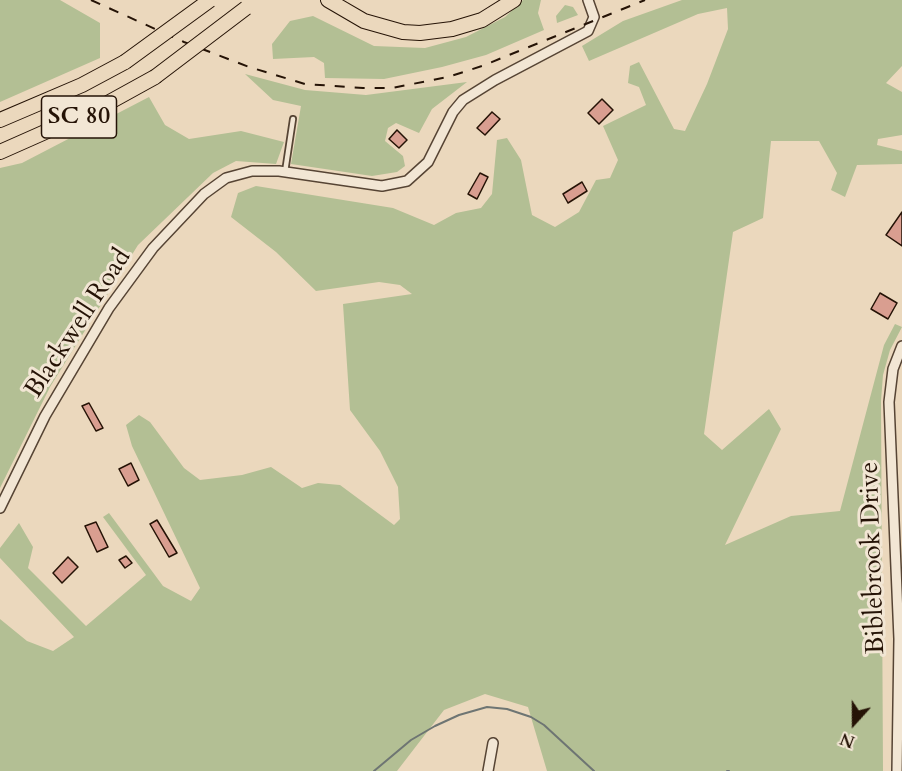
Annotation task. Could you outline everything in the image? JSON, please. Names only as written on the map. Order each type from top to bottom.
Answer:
[{"type":"main road","name":"SC 80","points":[[0,120],[82,85],[125,62],[210,0]]},
{"type":"main road","points":[[328,0],[364,21],[384,28],[420,33],[452,29],[482,20],[514,0]]},
{"type":"main road","points":[[340,0],[373,17],[420,25],[455,21],[500,0]]},
{"type":"main road","name":"SC 80","points":[[0,152],[97,109],[155,77],[250,4]]},
{"type":"street","name":"Blackwell Road","points":[[0,508],[45,416],[109,308],[153,248],[204,194],[226,178],[252,171],[285,172],[382,186],[407,181],[428,162],[453,112],[463,100],[495,80],[588,31],[594,17],[588,0]]},
{"type":"street","name":"Biblebrook Drive","points":[[897,771],[899,639],[889,402],[893,369],[902,346]]},
{"type":"street","points":[[488,771],[493,743]]},
{"type":"lane","points":[[285,172],[293,119]]},
{"type":"green space","points":[[0,0],[60,0],[100,23],[100,58],[0,102]]},
{"type":"green space","points":[[523,0],[541,0],[538,13],[544,30],[486,55],[442,67],[384,79],[325,78],[324,63],[314,57],[273,59],[272,44],[290,21],[313,16],[374,46],[425,48],[466,37],[505,17]]},
{"type":"green space","points":[[682,0],[902,0],[902,66],[886,83],[902,92],[902,135],[878,139],[877,145],[902,151],[902,164],[857,165],[845,197],[831,190],[837,173],[819,141],[771,141],[763,218],[733,232],[704,434],[722,450],[769,409],[781,429],[725,545],[791,516],[840,511],[884,345],[895,324],[902,327],[890,350],[883,375],[881,401],[883,771],[547,771],[528,707],[485,694],[444,710],[397,771],[0,771],[0,619],[27,641],[53,651],[74,637],[0,558],[0,548],[19,523],[33,547],[28,568],[86,626],[146,575],[103,517],[109,513],[163,586],[191,601],[200,588],[132,446],[126,425],[139,415],[150,422],[184,468],[200,480],[242,475],[271,467],[302,488],[318,483],[340,485],[394,525],[400,519],[398,487],[380,451],[350,410],[343,304],[412,294],[400,285],[379,282],[316,291],[276,252],[231,217],[238,193],[256,186],[393,208],[434,225],[456,213],[481,208],[492,194],[497,140],[507,138],[521,160],[532,215],[555,227],[579,212],[596,180],[610,178],[618,160],[603,126],[646,105],[639,87],[628,83],[630,66],[639,62],[674,129],[685,131],[707,84],[728,29],[727,8],[698,14],[589,61],[582,46],[623,21]]},
{"type":"green space","points":[[565,5],[573,7],[578,15],[557,23],[556,16]]},
{"type":"green space","points":[[245,74],[305,90],[366,95],[467,82],[432,109],[419,133],[396,123],[388,128],[385,141],[403,156],[405,166],[397,172],[372,176],[291,164],[301,106],[273,100]]},
{"type":"green space","points":[[149,97],[165,125],[189,139],[241,131],[284,142],[276,164],[236,161],[213,173],[138,245],[50,387],[0,488],[0,168],[22,163]]},
{"type":"building","points":[[602,99],[613,110],[599,124],[588,113]]},
{"type":"building","points":[[492,112],[500,119],[485,135],[477,128]]},
{"type":"building","points":[[397,130],[407,140],[399,148],[389,139]]},
{"type":"building","points":[[480,173],[488,177],[477,199],[468,194]]},
{"type":"building","points":[[582,182],[587,191],[568,203],[563,194]]},
{"type":"building","points":[[902,212],[902,246],[886,235]]},
{"type":"building","points":[[880,293],[897,303],[888,319],[871,309]]},
{"type":"building","points":[[89,403],[103,428],[96,431],[82,406]]},
{"type":"building","points":[[131,463],[139,480],[128,486],[119,469]]},
{"type":"building","points":[[157,520],[177,553],[169,557],[150,524]]},
{"type":"building","points":[[96,522],[108,547],[97,552],[85,526]]},
{"type":"building","points":[[126,556],[132,563],[125,568],[119,560]]},
{"type":"building","points":[[68,557],[78,567],[62,583],[53,573]]},
{"type":"waterway","points":[[374,771],[411,740],[435,726],[459,715],[487,707],[507,709],[531,717],[544,725],[594,771]]},
{"type":"railway","points":[[91,0],[184,42],[249,67],[305,84],[363,88],[392,88],[448,77],[482,66],[645,0]]}]
